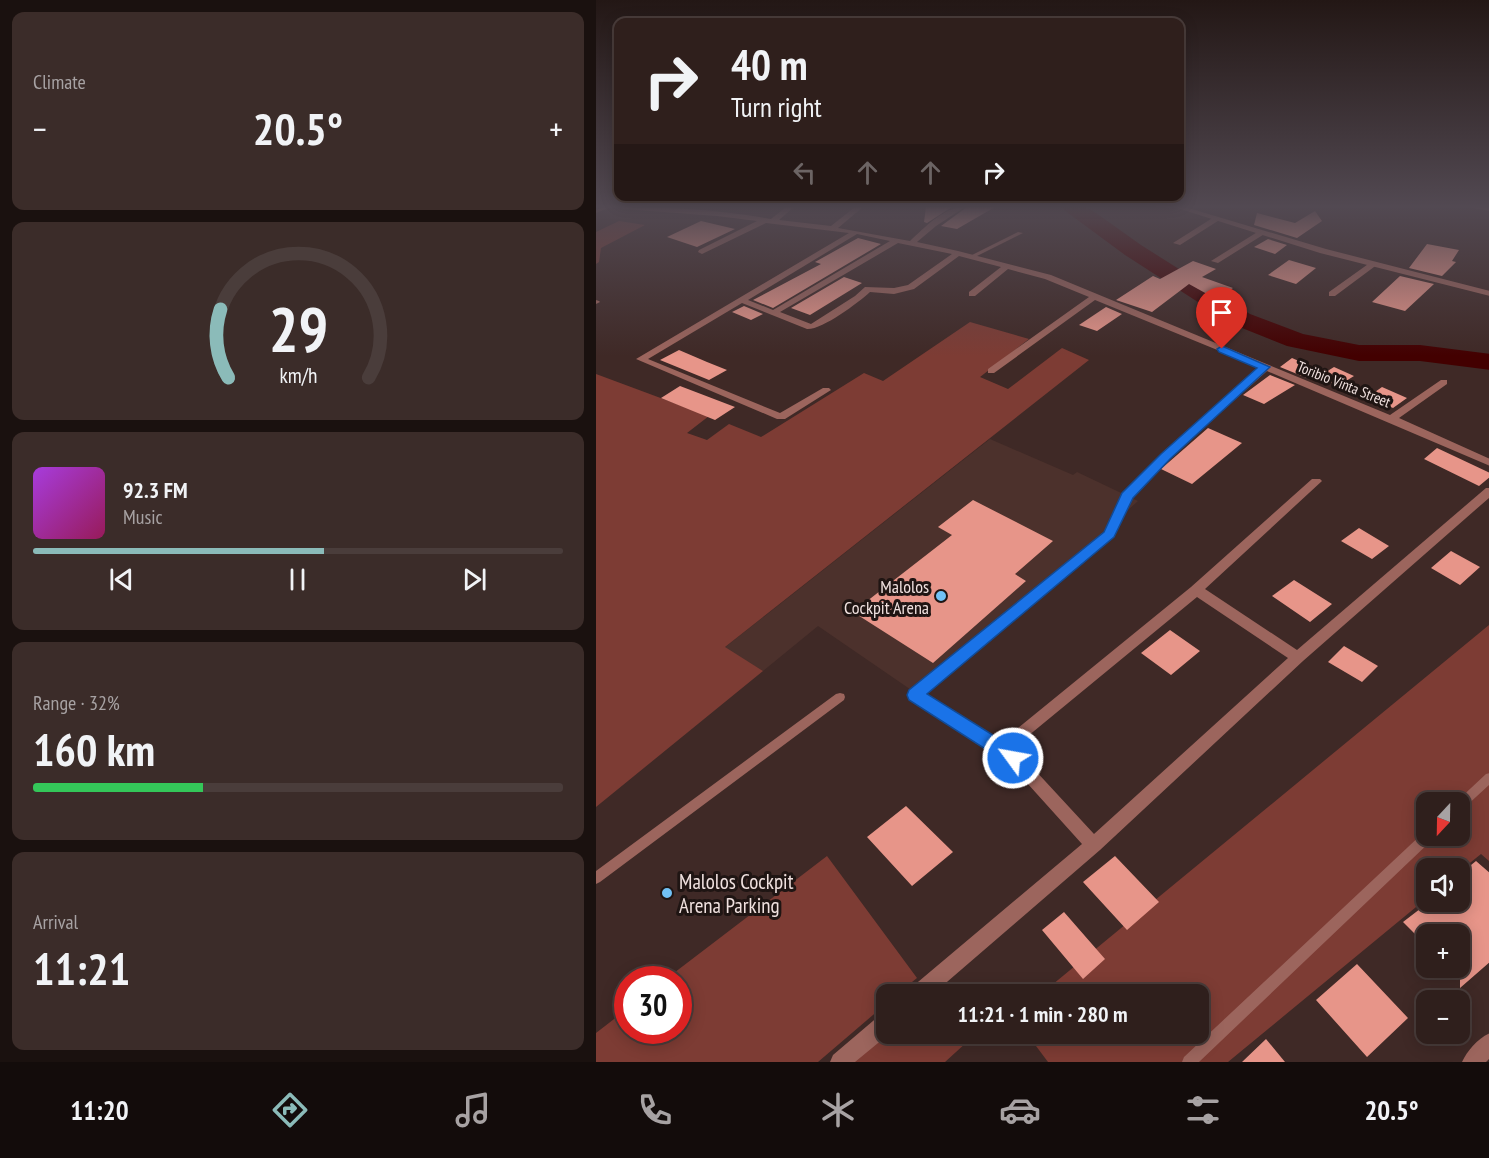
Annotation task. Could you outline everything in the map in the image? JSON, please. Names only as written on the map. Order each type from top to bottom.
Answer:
[{"type":"street","points":[[814,257],[641,359],[781,417],[826,390]]},
{"type":"street","points":[[775,312],[869,257]]},
{"type":"street","points":[[741,300],[810,327],[869,289],[894,291],[911,287],[953,257]]},
{"type":"street","name":"Toribio Vinta Street","points":[[973,257],[1048,277],[1391,419],[1490,463]]},
{"type":"street","points":[[1215,261],[1222,257]]},
{"type":"street","points":[[1347,257],[1490,294]]},
{"type":"street","points":[[1332,294],[1374,264]]},
{"type":"street","points":[[972,294],[1007,266]]},
{"type":"street","points":[[991,371],[1095,296]]},
{"type":"street","points":[[1094,845],[1013,758],[915,695],[1109,534],[1127,496],[1166,456],[1265,367]]},
{"type":"street","points":[[1391,419],[1444,382]]},
{"type":"street","points":[[1013,758],[1014,745],[1023,732],[1196,590],[1316,481]]},
{"type":"street","points":[[931,984],[1094,845],[1298,657],[1490,491]]},
{"type":"street","points":[[1196,590],[1298,657]]},
{"type":"street","points":[[840,1062],[876,1031]]},
{"type":"lane","points":[[596,878],[840,697]]},
{"type":"lane","points":[[1470,796],[1490,777]]},
{"type":"lane","points":[[1189,1062],[1417,846]]},
{"type":"shaded area","points":[[970,322],[1029,339],[980,377],[1008,389],[1062,348],[1089,360],[725,647],[763,671],[596,807],[596,374],[709,416],[687,433],[707,440],[729,424],[761,437],[864,373],[883,381]]},
{"type":"shaded area","points":[[990,439],[1073,475],[1077,472],[1138,501],[920,696],[818,626],[763,671],[724,648]]},
{"type":"shaded area","points":[[1489,625],[1489,861],[1481,854],[1470,863],[1470,858],[1416,858],[1416,907],[1228,1062],[1048,1062],[1034,1044],[1209,1044],[1209,984],[1053,984]]},
{"type":"shaded area","points":[[827,856],[917,978],[910,984],[876,984],[876,1012],[818,1062],[596,1062],[596,1033],[614,1019],[614,1044],[692,1044],[692,966],[683,966]]},
{"type":"shaded area","points":[[876,1040],[876,1044],[965,1044],[945,1062],[837,1062]]},
{"type":"building","points":[[825,257],[860,257],[773,308],[753,300],[821,264],[815,262]]},
{"type":"building","points":[[1418,257],[1455,257],[1452,261],[1456,262],[1442,276],[1409,268]]},
{"type":"building","points":[[1289,260],[1316,268],[1296,284],[1268,275]]},
{"type":"building","points":[[1193,261],[1216,269],[1202,277],[1233,288],[1216,299],[1189,284],[1152,312],[1116,300],[1153,276],[1160,279]]},
{"type":"building","points":[[1400,276],[1434,284],[1405,311],[1372,302]]},
{"type":"building","points":[[844,277],[862,283],[810,315],[791,308]]},
{"type":"building","points":[[744,306],[763,314],[751,320],[732,312]]},
{"type":"building","points":[[1106,307],[1122,314],[1097,331],[1079,325]]},
{"type":"building","points":[[679,350],[727,370],[709,380],[660,360]]},
{"type":"building","points":[[1292,358],[1319,370],[1307,378],[1280,367]]},
{"type":"building","points":[[1334,367],[1354,376],[1338,386],[1318,377]]},
{"type":"building","points":[[1270,375],[1295,385],[1264,404],[1243,395]]},
{"type":"building","points":[[680,386],[735,407],[715,420],[661,398]]},
{"type":"building","points":[[1382,387],[1407,398],[1393,408],[1368,397]]},
{"type":"building","points":[[1208,428],[1242,443],[1192,484],[1161,469]]},
{"type":"building","points":[[1437,448],[1490,473],[1490,477],[1479,486],[1424,459]]},
{"type":"building","name":"Malolos Cockpit Arena","points":[[973,500],[1053,541],[1015,574],[1026,581],[933,663],[853,612],[952,535],[938,527]]},
{"type":"building","points":[[1359,528],[1389,546],[1372,559],[1341,541]]},
{"type":"building","points":[[1451,551],[1480,567],[1460,585],[1431,568]]},
{"type":"building","points":[[1294,580],[1332,604],[1310,622],[1272,596]]},
{"type":"building","points":[[1170,630],[1200,651],[1171,675],[1141,653]]},
{"type":"building","points":[[1344,646],[1378,666],[1362,682],[1328,662]]},
{"type":"building","points":[[906,806],[953,852],[912,886],[867,837]]},
{"type":"building","points":[[1115,856],[1159,902],[1127,930],[1083,882]]},
{"type":"building","points":[[1476,861],[1490,873],[1490,962],[1460,988],[1460,978],[1470,978],[1470,924],[1416,924],[1416,935],[1403,922],[1416,912],[1470,912],[1470,866]]},
{"type":"building","points":[[1064,912],[1105,959],[1083,979],[1042,930]]},
{"type":"building","points":[[1357,964],[1408,1018],[1367,1057],[1316,1000]]},
{"type":"building","points":[[1266,1039],[1285,1062],[1242,1062]]},
{"type":"waterway","points":[[1143,257],[1241,319],[1296,340],[1359,353],[1420,353],[1490,362]]},
{"type":"place","name":"Malolos Cockpit Arena","points":[[941,596]]},
{"type":"place","name":"Malolos Cockpit Arena Parking","points":[[667,893]]},
{"type":"route","points":[[1013,758],[915,695],[1109,534],[1127,496],[1166,456],[1265,367],[1222,349]]}]
